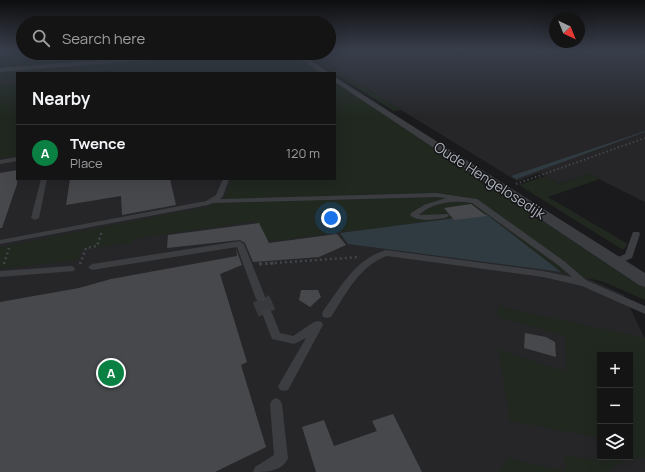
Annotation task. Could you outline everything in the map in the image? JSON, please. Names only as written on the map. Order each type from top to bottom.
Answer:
[{"type":"street","name":"Oude Hengelosedijk","points":[[336,80],[645,282]]},
{"type":"lane","points":[[0,162],[16,159]]},
{"type":"lane","points":[[35,218],[44,180]]},
{"type":"lane","points":[[213,201],[219,196],[226,180]]},
{"type":"lane","points":[[0,242],[213,201],[436,195],[460,198],[479,204],[560,263],[584,283]]},
{"type":"lane","points":[[445,216],[417,217],[414,215],[429,206],[460,198]]},
{"type":"lane","points":[[615,262],[628,256],[636,234]]},
{"type":"lane","points":[[92,267],[240,244],[247,266],[261,299]]},
{"type":"lane","points":[[327,314],[354,275],[372,258],[386,253],[543,274],[584,283],[645,310]]},
{"type":"lane","points":[[0,274],[75,267]]},
{"type":"lane","points":[[267,313],[276,336],[294,340],[318,325],[284,386]]},
{"type":"lane","points":[[260,472],[281,458],[276,404]]},
{"type":"path","points":[[521,182],[645,138]]},
{"type":"path","points":[[75,267],[86,248],[97,246],[105,223]]},
{"type":"path","points":[[0,274],[12,240]]},
{"type":"path","points":[[247,266],[350,256],[372,258]]},
{"type":"shaded area","points":[[0,72],[16,72],[16,79],[0,80]]},
{"type":"shaded area","points":[[336,72],[339,72],[401,110],[394,111],[336,74]]},
{"type":"shaded area","points":[[339,72],[645,72],[645,202],[589,174],[559,184],[539,173],[517,181]]},
{"type":"shaded area","points":[[16,78],[16,180],[336,180],[439,172],[589,279],[624,295],[645,339],[645,472],[0,472],[0,79]]},
{"type":"shaded area","points":[[336,81],[645,285],[645,300],[604,282],[561,272],[486,214],[265,242],[255,221],[134,239],[133,243],[82,249],[78,260],[0,269],[0,247],[212,206],[225,196],[232,180],[336,180]]},
{"type":"shaded area","points":[[16,82],[16,156],[0,158],[0,83]]},
{"type":"shaded area","points":[[645,131],[516,179],[511,176]]},
{"type":"shaded area","points":[[589,174],[600,179],[548,197],[628,244],[623,250],[519,185],[545,176],[559,184]]},
{"type":"shaded area","points":[[486,214],[561,272],[348,244],[340,233]]},
{"type":"shaded area","points":[[498,306],[645,338],[645,457],[633,459],[633,352],[597,352],[597,443],[595,437],[510,421],[498,349],[566,372],[565,336],[498,317]]},
{"type":"shaded area","points":[[564,455],[602,461],[628,460],[623,461],[609,472],[499,472],[508,458],[566,471]]},
{"type":"building","points":[[16,170],[17,180],[2,228],[0,228],[0,173]]},
{"type":"building","points":[[70,180],[170,180],[176,205],[122,215],[121,196],[66,205]]},
{"type":"building","points":[[471,204],[487,216],[454,220],[444,208]]},
{"type":"building","points":[[259,223],[269,243],[337,234],[346,245],[319,257],[253,262],[245,243],[240,240],[167,248],[168,235]]},
{"type":"building","points":[[236,249],[242,265],[220,274],[247,362],[241,365],[266,447],[215,472],[0,472],[0,302],[79,288],[111,279],[237,256]]},
{"type":"building","points":[[301,290],[318,290],[321,297],[310,307],[299,300]]},
{"type":"building","points":[[525,333],[546,337],[555,342],[556,357],[524,348]]},
{"type":"building","points":[[393,414],[422,472],[316,472],[302,427],[324,420],[334,446],[377,431],[372,421]]},
{"type":"tunnel","points":[[261,299],[267,313]]},
{"type":"place","name":"Twence","points":[[111,373]]}]
